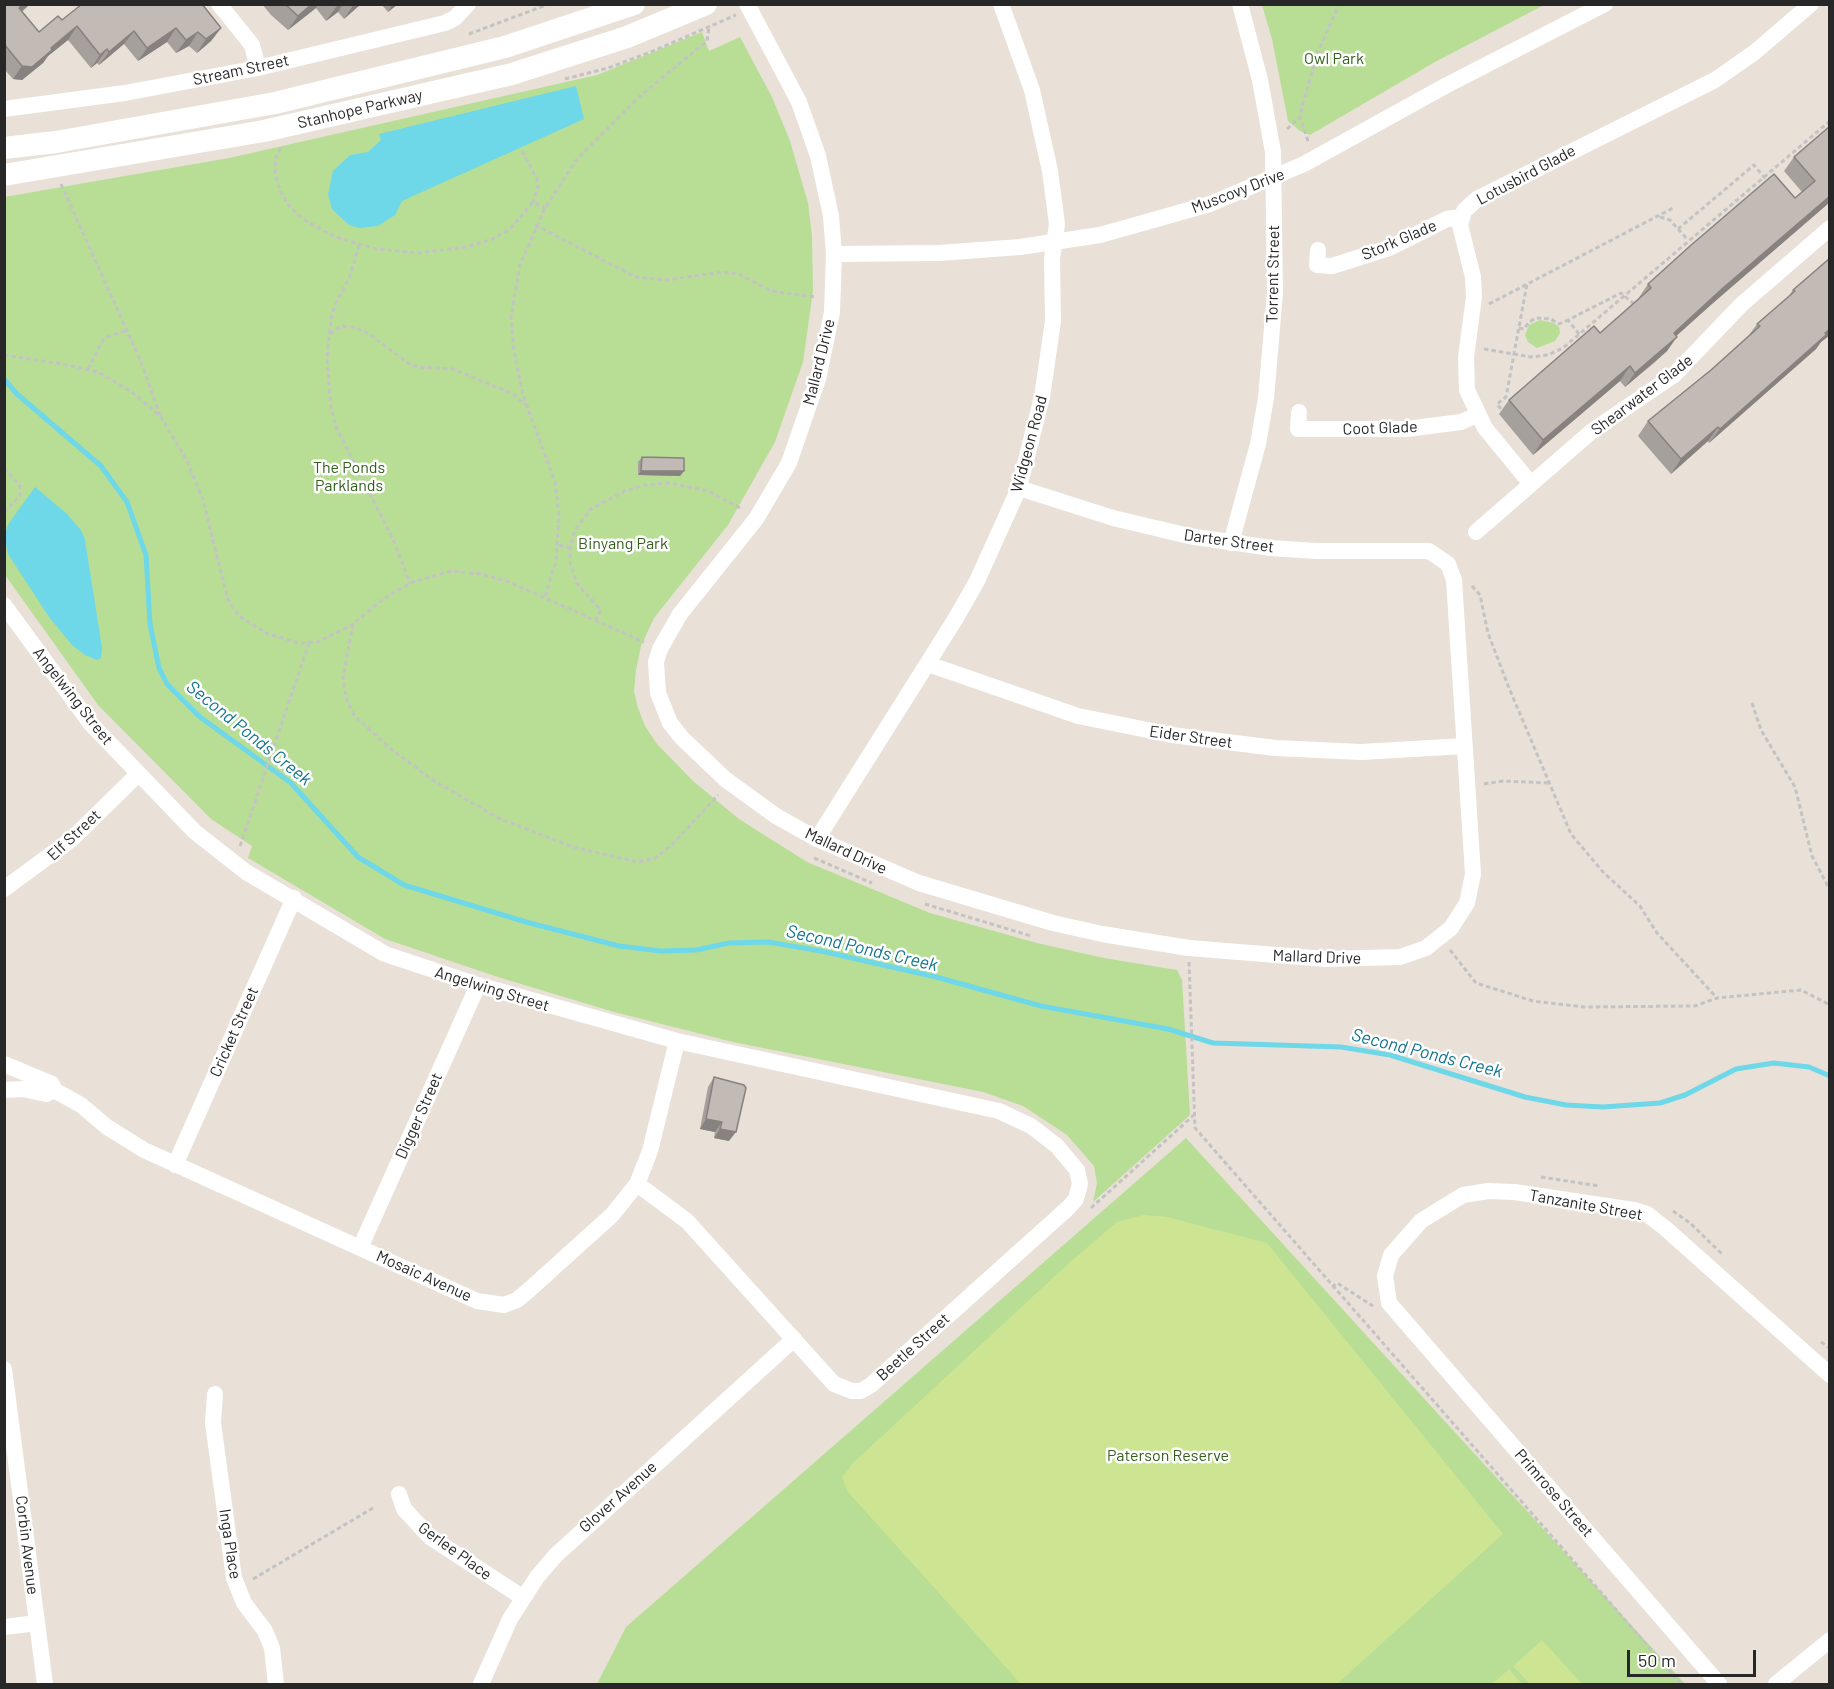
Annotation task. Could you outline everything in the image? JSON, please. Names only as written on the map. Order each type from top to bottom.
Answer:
[{"type":"main road","name":"Stanhope Parkway","points":[[4,148],[68,140],[275,103],[505,47],[634,4]]},
{"type":"main road","name":"Stanhope Parkway","points":[[4,175],[264,131],[512,74],[627,37],[708,15]]},
{"type":"street","points":[[219,4],[252,45],[258,68]]},
{"type":"street","name":"Stream Street","points":[[4,109],[125,93],[258,68],[445,23],[456,18],[468,4]]},
{"type":"street","name":"Mallard Drive","points":[[747,4],[799,102],[810,129],[826,188],[834,254],[832,312],[818,379],[789,463],[756,519],[680,614],[660,649],[656,662],[657,693],[670,723],[682,738],[725,778],[760,805],[817,839],[881,868],[953,895],[1102,934],[1238,953],[1326,959],[1400,957],[1426,948],[1450,928],[1467,903],[1472,889],[1473,874],[1454,580],[1452,570],[1443,559]]},
{"type":"street","name":"Widgeon Road","points":[[817,839],[928,664],[977,581],[1018,488],[1032,445],[1050,350],[1057,224],[1040,122],[1032,90],[1001,4]]},
{"type":"street","name":"Torrent Street","points":[[1231,543],[1258,444],[1266,398],[1275,293],[1273,152],[1260,80],[1240,4]]},
{"type":"street","name":"Muscovy Drive","points":[[834,254],[978,252],[1055,242],[1100,235],[1210,204],[1274,178],[1347,142],[1497,58],[1605,4]]},
{"type":"street","name":"Lotusbird Glade","points":[[1531,484],[1491,436],[1477,414],[1466,381],[1467,346],[1473,309],[1473,277],[1461,233],[1461,217],[1469,205],[1478,199],[1715,80],[1755,52],[1811,4]]},
{"type":"street","name":"Stork Glade","points":[[1318,250],[1317,265],[1332,266],[1389,248],[1447,219],[1461,217]]},
{"type":"street","name":"Shearwater Glade","points":[[1476,532],[1601,425],[1674,375],[1742,304],[1830,228]]},
{"type":"street","name":"Coot Glade","points":[[1299,412],[1298,429],[1407,429],[1461,422],[1477,414]]},
{"type":"street","name":"Darter Street","points":[[1018,488],[1149,528],[1231,543],[1316,551],[1419,550],[1429,551],[1443,559]]},
{"type":"street","name":"Angelwing Street","points":[[4,605],[91,724],[195,832],[232,863],[385,954],[478,985],[676,1041],[999,1111],[1031,1126],[1058,1146],[1077,1170],[1080,1184]]},
{"type":"street","name":"Eider Street","points":[[928,664],[1077,716],[1172,735],[1275,748],[1361,752],[1465,746]]},
{"type":"street","name":"Elf Street","points":[[4,889],[43,863],[138,774]]},
{"type":"street","name":"Cricket Street","points":[[175,1165],[294,898]]},
{"type":"street","name":"Digger Street","points":[[360,1248],[478,985]]},
{"type":"street","name":"Mosaic Avenue","points":[[4,1064],[52,1084],[54,1090],[81,1105],[125,1139],[175,1165],[477,1301],[504,1305],[517,1300],[529,1290],[612,1215],[636,1184],[650,1151],[676,1041]]},
{"type":"street","name":"Mosaic Avenue","points":[[4,1090],[22,1089],[46,1094],[54,1090]]},
{"type":"street","name":"Beetle Street","points":[[636,1184],[687,1221],[834,1384],[843,1390],[861,1391],[1068,1208],[1076,1199],[1080,1184]]},
{"type":"street","name":"Tanzanite Street","points":[[1383,1306],[1385,1276],[1391,1255],[1421,1221],[1463,1195],[1488,1191],[1514,1192],[1634,1210],[1647,1214],[1665,1228],[1830,1375]]},
{"type":"street","name":"Primrose Street","points":[[1383,1306],[1719,1684]]},
{"type":"street","name":"Glover Avenue","points":[[481,1684],[498,1642],[522,1597],[537,1577],[580,1530],[794,1339]]},
{"type":"street","name":"Corbin Avenue","points":[[4,1369],[45,1684]]},
{"type":"street","name":"Inga Place","points":[[215,1394],[213,1423],[234,1578],[244,1603],[265,1631],[272,1648],[276,1684]]},
{"type":"street","name":"Gerlee Place","points":[[399,1494],[404,1509],[430,1537],[522,1597]]},
{"type":"street","points":[[4,1627],[37,1623]]},
{"type":"street","points":[[1776,1684],[1830,1640]]},
{"type":"path","points":[[1287,129],[1300,117],[1315,60],[1339,4]]},
{"type":"path","points":[[545,597],[559,545],[559,515],[555,482],[528,407],[514,352],[511,317],[520,265],[535,225],[568,171],[591,144],[639,97],[707,41],[708,15]]},
{"type":"path","points":[[1300,117],[1308,141]]},
{"type":"path","points":[[1467,346],[1531,357],[1548,355],[1563,348],[1830,121]]},
{"type":"path","points":[[283,144],[276,157],[275,174],[281,193],[290,207],[323,231],[359,245],[417,253],[467,247],[493,239],[512,228],[533,202],[538,188],[537,179],[522,151]]},
{"type":"path","points":[[1678,229],[1754,165],[1771,185]]},
{"type":"path","points":[[59,180],[125,331],[141,362],[161,417]]},
{"type":"path","points":[[533,202],[545,208]]},
{"type":"path","points":[[1473,309],[1480,309],[1675,207]]},
{"type":"path","points":[[1658,216],[1670,220],[1689,241]]},
{"type":"path","points":[[535,225],[636,277],[666,280],[724,272],[739,274],[771,291],[815,297]]},
{"type":"path","points":[[359,245],[350,276],[335,305],[329,335],[328,386],[338,429],[392,537],[410,583]]},
{"type":"path","points":[[1501,409],[1497,404],[1506,397],[1527,284]]},
{"type":"path","points":[[1513,291],[1524,299]]},
{"type":"path","points":[[1519,328],[1524,329],[1536,318],[1551,319],[1559,324],[1621,293],[1626,295],[1641,312]]},
{"type":"path","points":[[1568,320],[1579,334]]},
{"type":"path","points":[[329,335],[341,326],[353,327],[368,333],[408,363],[418,367],[453,369],[513,394],[528,407]]},
{"type":"path","points":[[88,369],[104,338],[125,331]]},
{"type":"path","points":[[4,355],[88,369],[132,392],[161,417],[176,438],[194,477],[209,519],[224,592],[233,609],[248,623],[268,634],[288,641],[309,643],[328,639],[410,583],[438,573],[467,572],[509,582],[660,649]]},
{"type":"path","points":[[4,468],[20,486],[20,496],[4,512]]},
{"type":"path","points":[[596,621],[601,610],[577,584],[570,563],[570,548],[575,530],[591,509],[616,494],[644,485],[678,484],[708,491],[756,519]]},
{"type":"path","points":[[559,545],[570,548]]},
{"type":"path","points":[[1472,586],[1480,595],[1488,633],[1571,834],[1603,872],[1640,906],[1657,933],[1718,998]]},
{"type":"path","points":[[353,624],[343,677],[346,698],[354,715],[386,745],[431,779],[498,818],[573,847],[638,862],[655,858],[673,844],[718,795]]},
{"type":"path","points":[[246,829],[309,643]]},
{"type":"path","points":[[1752,703],[1761,730],[1795,787],[1812,856],[1830,890]]},
{"type":"path","points":[[1484,784],[1503,781],[1549,783]]},
{"type":"path","points":[[1450,950],[1476,983],[1533,1001],[1584,1007],[1695,1006],[1718,998],[1802,990],[1830,1005]]},
{"type":"path","points":[[1188,979],[1195,1128],[1681,1684]]},
{"type":"path","points":[[1085,1213],[1195,1114]]},
{"type":"path","points":[[1530,1176],[1604,1187]]},
{"type":"path","points":[[1665,1207],[1690,1223],[1725,1257]]},
{"type":"path","points":[[1332,1287],[1337,1283],[1383,1306]]},
{"type":"path","points":[[1370,1296],[1383,1306]]},
{"type":"path","points":[[1816,1339],[1830,1348]]},
{"type":"path","points":[[251,1581],[373,1508]]},
{"type":"green space","name":"Owl Park","points":[[1262,4],[1544,5],[1435,62],[1310,135],[1300,131],[1288,121],[1272,39]]},
{"type":"green space","name":"The Ponds Parklands","points":[[702,32],[709,51],[740,37],[772,97],[790,141],[808,203],[812,236],[813,291],[803,362],[775,442],[728,525],[654,618],[641,646],[636,670],[634,691],[638,708],[645,726],[657,744],[693,781],[739,819],[807,862],[930,913],[1037,943],[1104,958],[1177,970],[1182,980],[1190,1115],[1093,1202],[1097,1183],[1094,1166],[1067,1135],[1023,1106],[983,1092],[733,1042],[614,1012],[501,978],[385,939],[248,858],[252,846],[211,819],[98,705],[5,575],[4,197],[229,158],[597,75]]},
{"type":"green space","points":[[1540,320],[1554,323],[1559,327],[1560,333],[1555,341],[1537,348],[1528,342],[1525,335],[1529,325]]},
{"type":"green space","name":"Paterson Reserve","points":[[1186,1138],[1685,1684],[597,1684],[626,1627]]},
{"type":"green space","name":"Paterson Reserve","points":[[1144,1215],[1167,1217],[1267,1243],[1503,1534],[1337,1684],[1021,1684],[848,1492],[842,1478],[852,1464],[1069,1263],[1117,1222]]},
{"type":"green space","points":[[1542,1640],[1582,1684],[1530,1684],[1513,1666]]},
{"type":"green space","points":[[1509,1669],[1522,1684],[1492,1684]]},
{"type":"water","points":[[576,86],[584,119],[402,201],[395,215],[378,226],[359,228],[349,225],[332,209],[328,194],[333,171],[350,155],[368,152],[381,140],[379,134]]},
{"type":"water","points":[[35,487],[66,513],[81,530],[85,540],[102,648],[101,658],[97,660],[85,655],[72,645],[49,617],[8,554],[4,536],[9,523]]},
{"type":"building","points":[[4,4],[23,4],[19,8],[39,32],[58,16],[62,20],[82,4],[202,4],[221,28],[206,39],[198,32],[186,40],[176,28],[147,48],[134,31],[109,52],[107,49],[100,55],[77,26],[32,67],[22,66],[4,44]]},
{"type":"building","points":[[285,4],[312,4],[298,16]]},
{"type":"building","points":[[1830,126],[1830,196],[1723,288],[1674,333],[1677,337],[1635,373],[1630,366],[1543,440],[1509,400],[1594,326],[1600,333],[1651,288],[1648,284],[1774,174],[1795,198],[1815,181],[1794,157]]},
{"type":"building","points":[[1830,258],[1830,329],[1825,333],[1826,335],[1720,429],[1718,427],[1681,459],[1648,421],[1711,370],[1760,326],[1757,324],[1795,291],[1793,290]]},
{"type":"building","points":[[642,457],[684,458],[684,471],[641,471]]},
{"type":"building","points":[[714,1077],[744,1085],[746,1088],[736,1132],[720,1129],[722,1122],[706,1119]]},
{"type":"waterway","name":"Second Ponds Creek","points":[[4,379],[17,394],[101,466],[127,502],[146,555],[150,624],[159,668],[167,684],[200,717],[291,783],[358,857],[404,885],[526,922],[619,946],[661,951],[696,950],[729,943],[768,942],[821,951],[936,977],[1041,1006],[1168,1029],[1213,1043],[1341,1047],[1390,1055],[1525,1097],[1566,1105],[1603,1107],[1660,1103],[1685,1095],[1736,1069],[1774,1063],[1809,1067],[1830,1076]]},
{"type":"park label","name":"Binyang Park","points":[[623,544]]}]
